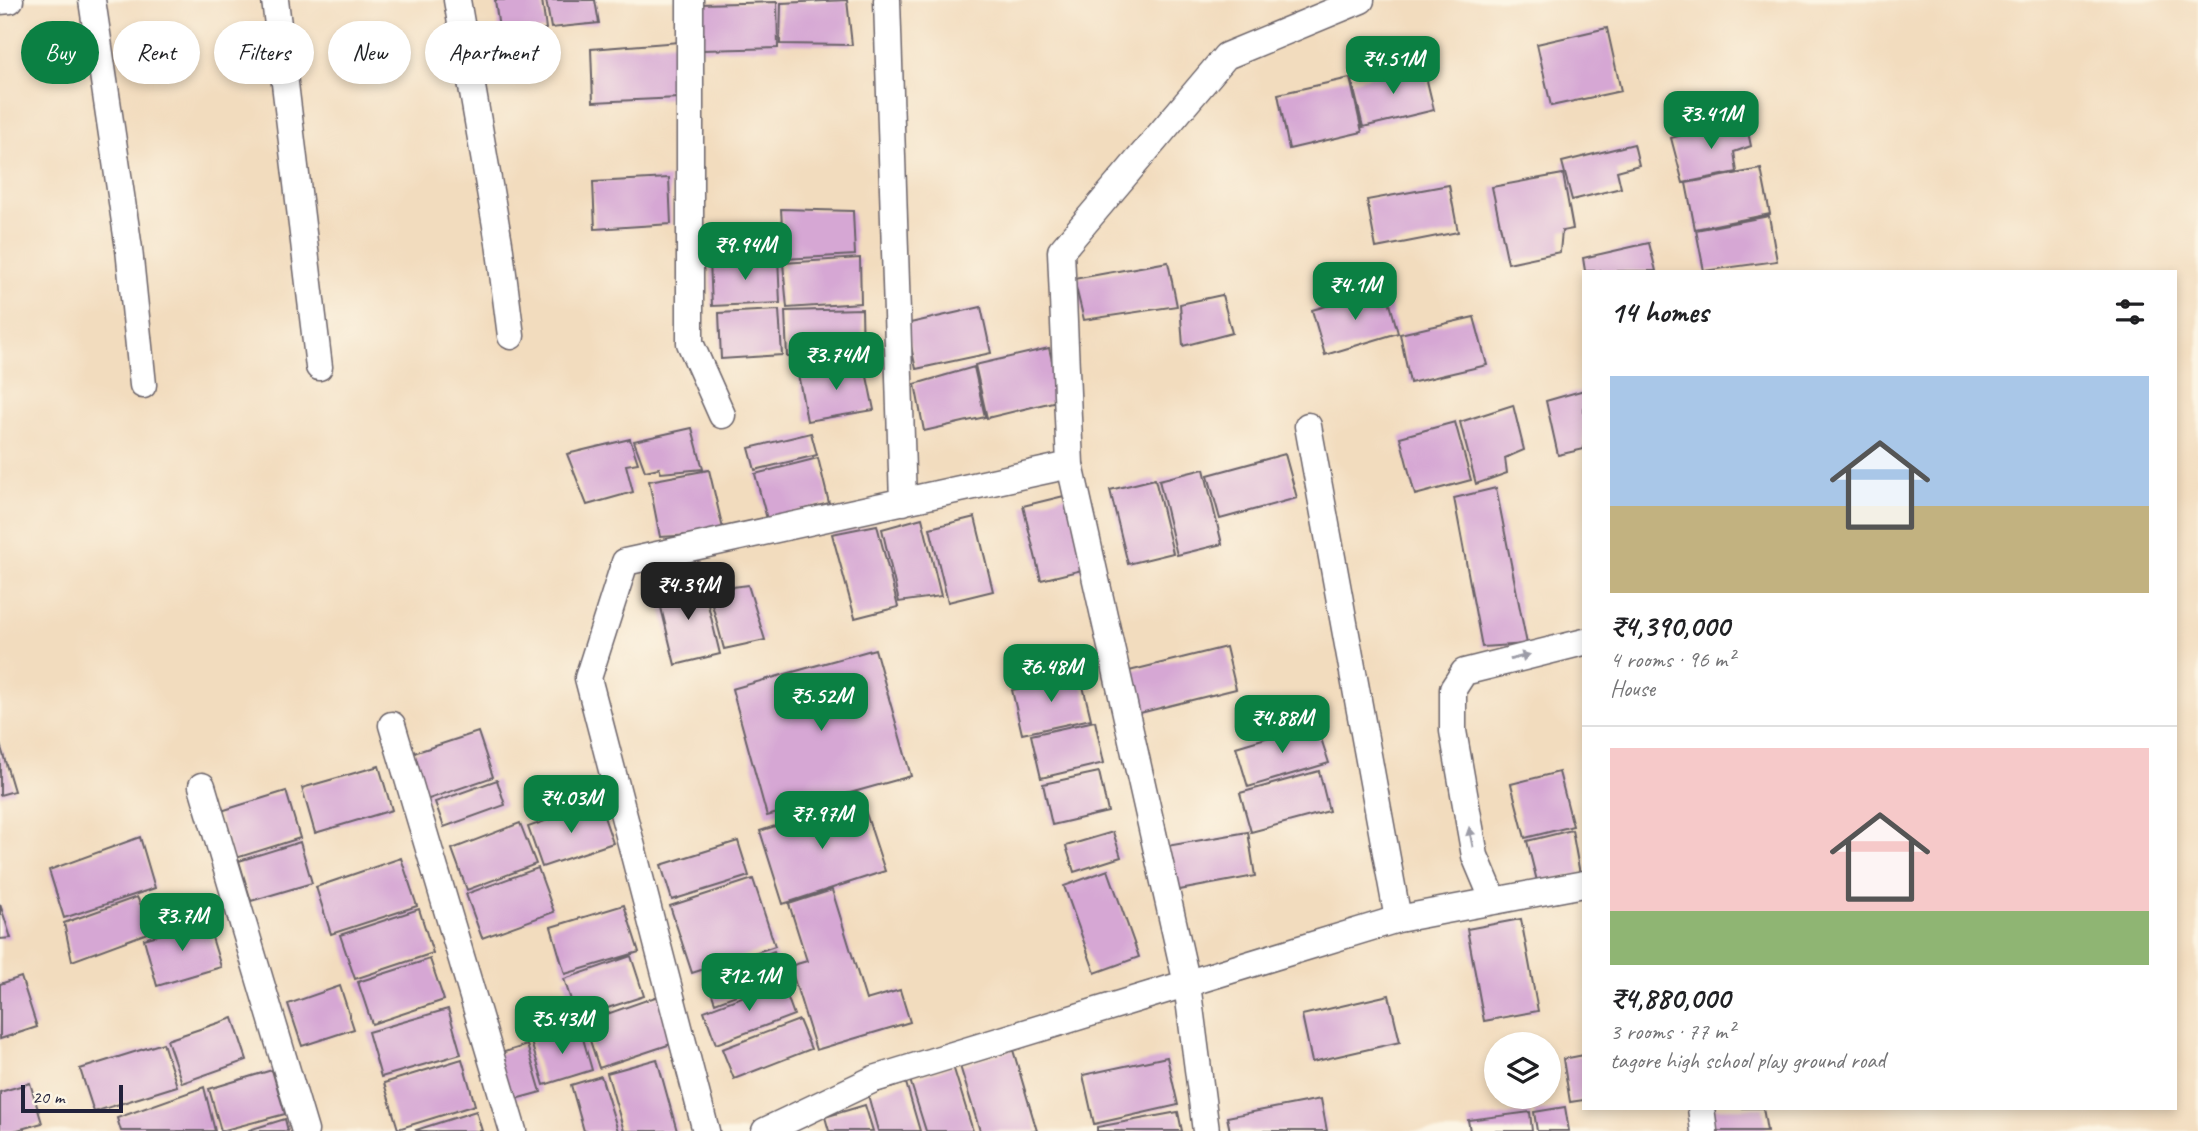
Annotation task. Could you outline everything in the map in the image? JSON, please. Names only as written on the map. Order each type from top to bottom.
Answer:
[{"type":"street","points":[[0,1],[10,0]]},
{"type":"street","points":[[92,0],[129,249],[143,385]]},
{"type":"street","points":[[275,0],[319,368]]},
{"type":"street","points":[[457,0],[511,336]]},
{"type":"street","points":[[690,0],[690,343],[722,415]]},
{"type":"street","points":[[887,0],[903,502]]},
{"type":"street","points":[[1206,1131],[1187,984],[1070,466],[1060,251],[1226,56],[1361,0]]},
{"type":"street","points":[[1308,426],[1398,919]]},
{"type":"street","points":[[706,1131],[588,678],[625,562],[1070,466]]},
{"type":"street","points":[[1494,901],[1475,856],[1464,801],[1453,731],[1453,689],[1464,672],[1582,642]]},
{"type":"street","points":[[392,725],[513,1131]]},
{"type":"street","points":[[202,786],[305,1131]]},
{"type":"street","points":[[765,1131],[874,1079],[1398,919],[1582,884]]},
{"type":"street","points":[[1701,1110],[1704,1131]]},
{"type":"building","points":[[495,0],[542,0],[545,21],[498,21]]},
{"type":"building","points":[[546,0],[595,0],[599,23],[561,27],[561,21],[550,21]]},
{"type":"building","points":[[847,0],[852,45],[780,44],[781,3]]},
{"type":"building","points":[[777,2],[778,48],[702,50],[700,4]]},
{"type":"building","points":[[1607,28],[1621,91],[1551,106],[1537,44]]},
{"type":"building","points":[[679,42],[679,98],[593,102],[591,49]]},
{"type":"building","points":[[1423,64],[1434,110],[1363,127],[1352,81]]},
{"type":"building","points":[[1350,78],[1362,132],[1289,149],[1278,94]]},
{"type":"building","points":[[1745,118],[1751,146],[1734,152],[1737,172],[1683,183],[1671,138]]},
{"type":"building","points":[[1634,144],[1639,165],[1617,171],[1621,188],[1572,200],[1562,162]]},
{"type":"building","points":[[1761,169],[1770,214],[1695,229],[1686,183]]},
{"type":"building","points":[[1563,174],[1573,229],[1562,231],[1560,252],[1508,263],[1492,187]]},
{"type":"building","points":[[669,178],[671,224],[595,229],[593,182]]},
{"type":"building","points":[[1449,185],[1458,232],[1376,248],[1367,200]]},
{"type":"building","points":[[781,209],[853,211],[855,255],[784,259]]},
{"type":"building","points":[[1769,216],[1777,261],[1704,270],[1696,230]]},
{"type":"building","points":[[1649,243],[1656,270],[1585,270],[1583,258]]},
{"type":"building","points":[[778,257],[780,303],[712,306],[710,260]]},
{"type":"building","points":[[860,258],[861,303],[787,308],[783,263]]},
{"type":"building","points":[[1168,262],[1177,306],[1084,320],[1074,279]]},
{"type":"building","points":[[1386,289],[1398,333],[1325,355],[1312,310]]},
{"type":"building","points":[[1222,295],[1232,333],[1183,346],[1180,304]]},
{"type":"building","points":[[981,307],[991,353],[916,369],[906,324]]},
{"type":"building","points":[[862,309],[863,355],[787,357],[785,311]]},
{"type":"building","points":[[779,310],[782,355],[721,359],[719,313]]},
{"type":"building","points":[[1474,317],[1487,365],[1410,383],[1400,334]]},
{"type":"building","points":[[1049,348],[1061,400],[987,418],[975,365]]},
{"type":"building","points":[[864,362],[874,410],[807,421],[798,374]]},
{"type":"building","points":[[974,367],[985,417],[924,431],[915,384]]},
{"type":"building","points":[[1582,391],[1582,449],[1558,455],[1546,401]]},
{"type":"building","points":[[1513,405],[1524,450],[1505,458],[1507,473],[1476,484],[1460,422]]},
{"type":"building","points":[[1455,422],[1471,480],[1415,495],[1400,437]]},
{"type":"building","points":[[692,428],[703,469],[661,473],[659,468],[645,471],[634,441]]},
{"type":"building","points":[[811,433],[817,455],[755,470],[749,448]]},
{"type":"building","points":[[630,439],[638,463],[626,465],[633,492],[587,505],[567,454]]},
{"type":"building","points":[[1285,454],[1297,498],[1220,519],[1208,475]]},
{"type":"building","points":[[818,458],[829,503],[767,519],[755,474]]},
{"type":"building","points":[[1204,469],[1222,544],[1177,555],[1159,480]]},
{"type":"building","points":[[709,470],[724,533],[660,537],[649,481]]},
{"type":"building","points":[[1155,479],[1173,553],[1128,564],[1110,490]]},
{"type":"building","points":[[1496,488],[1527,644],[1482,647],[1454,498]]},
{"type":"building","points":[[1068,495],[1086,569],[1041,580],[1023,506]]},
{"type":"building","points":[[975,517],[993,591],[948,602],[930,528]]},
{"type":"building","points":[[922,518],[941,596],[899,602],[882,529]]},
{"type":"building","points":[[877,525],[898,607],[855,618],[832,534]]},
{"type":"building","points":[[727,570],[733,587],[748,585],[765,640],[724,649],[705,578]]},
{"type":"building","points":[[702,580],[720,654],[675,665],[657,591]]},
{"type":"building","points":[[1226,647],[1236,689],[1132,715],[1121,673]]},
{"type":"building","points":[[875,649],[911,776],[767,816],[732,689]]},
{"type":"building","points":[[1080,674],[1091,719],[1022,734],[1012,690]]},
{"type":"building","points":[[1095,721],[1104,763],[1041,778],[1031,735]]},
{"type":"building","points":[[1316,723],[1329,763],[1248,787],[1236,747]]},
{"type":"building","points":[[478,732],[493,777],[423,801],[408,755]]},
{"type":"building","points":[[0,744],[14,791],[0,795]]},
{"type":"building","points":[[379,766],[392,810],[315,833],[302,788]]},
{"type":"building","points":[[1319,771],[1329,811],[1251,832],[1240,793]]},
{"type":"building","points":[[1099,772],[1108,812],[1052,825],[1043,784]]},
{"type":"building","points":[[1559,772],[1573,826],[1525,838],[1511,784]]},
{"type":"building","points":[[497,780],[505,805],[444,827],[435,802]]},
{"type":"building","points":[[286,791],[300,838],[233,859],[218,812]]},
{"type":"building","points":[[861,798],[885,871],[783,904],[760,831]]},
{"type":"building","points":[[599,802],[613,843],[542,867],[528,827]]},
{"type":"building","points":[[520,823],[536,864],[467,890],[452,849]]},
{"type":"building","points":[[1572,830],[1580,874],[1537,881],[1527,841]]},
{"type":"building","points":[[1113,832],[1121,857],[1074,872],[1066,846]]},
{"type":"building","points":[[1248,832],[1255,876],[1174,891],[1167,846]]},
{"type":"building","points":[[140,837],[155,888],[64,918],[49,870]]},
{"type":"building","points":[[738,841],[749,876],[672,900],[661,865]]},
{"type":"building","points":[[300,842],[312,883],[251,901],[239,861]]},
{"type":"building","points":[[401,858],[417,906],[331,934],[316,887]]},
{"type":"building","points":[[538,868],[554,912],[482,938],[466,894]]},
{"type":"building","points":[[1108,870],[1139,957],[1095,973],[1064,886]]},
{"type":"building","points":[[753,879],[775,946],[692,973],[670,906]]},
{"type":"building","points":[[832,890],[866,1000],[900,990],[910,1022],[816,1050],[790,966],[807,961],[789,904]]},
{"type":"building","points":[[137,897],[153,931],[72,961],[64,923]]},
{"type":"building","points":[[0,904],[11,938],[0,939]]},
{"type":"building","points":[[624,905],[639,952],[565,974],[551,927]]},
{"type":"building","points":[[419,909],[433,953],[355,979],[340,935]]},
{"type":"building","points":[[1521,919],[1538,1011],[1484,1021],[1467,929]]},
{"type":"building","points":[[207,921],[221,967],[157,986],[144,939]]},
{"type":"building","points":[[774,951],[784,977],[715,1003],[706,977]]},
{"type":"building","points":[[631,956],[644,996],[577,1018],[564,979]]},
{"type":"building","points":[[430,959],[444,1000],[372,1024],[358,982]]},
{"type":"building","points":[[21,977],[37,1027],[0,1039],[0,984]]},
{"type":"building","points":[[782,982],[794,1015],[716,1044],[704,1011]]},
{"type":"building","points":[[340,986],[354,1029],[302,1046],[288,1004]]},
{"type":"building","points":[[661,995],[677,1042],[599,1068],[584,1022]]},
{"type":"building","points":[[1389,995],[1400,1042],[1312,1062],[1302,1015]]},
{"type":"building","points":[[448,1009],[461,1054],[381,1077],[368,1032]]},
{"type":"building","points":[[233,1018],[247,1060],[182,1083],[167,1040]]},
{"type":"building","points":[[799,1020],[811,1049],[734,1079],[722,1049]]},
{"type":"building","points":[[580,1028],[592,1070],[544,1085],[531,1042]]},
{"type":"building","points":[[163,1043],[177,1086],[94,1112],[80,1069]]},
{"type":"building","points":[[527,1045],[541,1092],[508,1101],[495,1055]]},
{"type":"building","points":[[1013,1050],[1037,1131],[980,1131],[960,1066]]},
{"type":"building","points":[[1582,1055],[1582,1100],[1570,1102],[1563,1059]]},
{"type":"building","points":[[1167,1057],[1178,1105],[1094,1124],[1083,1075]]},
{"type":"building","points":[[462,1059],[475,1105],[398,1129],[384,1083]]},
{"type":"building","points":[[657,1059],[677,1131],[624,1131],[607,1073]]},
{"type":"building","points":[[953,1066],[973,1131],[926,1131],[910,1080]]},
{"type":"building","points":[[272,1070],[285,1114],[221,1131],[209,1089]]},
{"type":"building","points":[[601,1076],[618,1131],[584,1131],[571,1085]]},
{"type":"building","points":[[30,1083],[42,1123],[14,1131],[0,1131],[0,1092]]},
{"type":"building","points":[[906,1083],[920,1131],[878,1131],[868,1095]]},
{"type":"building","points":[[204,1087],[215,1131],[121,1131],[117,1118]]},
{"type":"building","points":[[1321,1099],[1327,1131],[1230,1131],[1227,1117]]},
{"type":"building","points":[[865,1105],[873,1131],[829,1131],[825,1117]]},
{"type":"building","points":[[1565,1107],[1569,1131],[1537,1131],[1534,1112]]},
{"type":"building","points":[[1710,1110],[1763,1110],[1767,1131],[1713,1131]]},
{"type":"building","points":[[476,1111],[482,1131],[416,1130]]},
{"type":"building","points":[[1178,1112],[1182,1131],[1097,1131],[1097,1127]]},
{"type":"building","points":[[1530,1112],[1532,1131],[1470,1131],[1468,1120]]},
{"type":"building","points":[[285,1119],[288,1131],[249,1131],[249,1130]]}]
